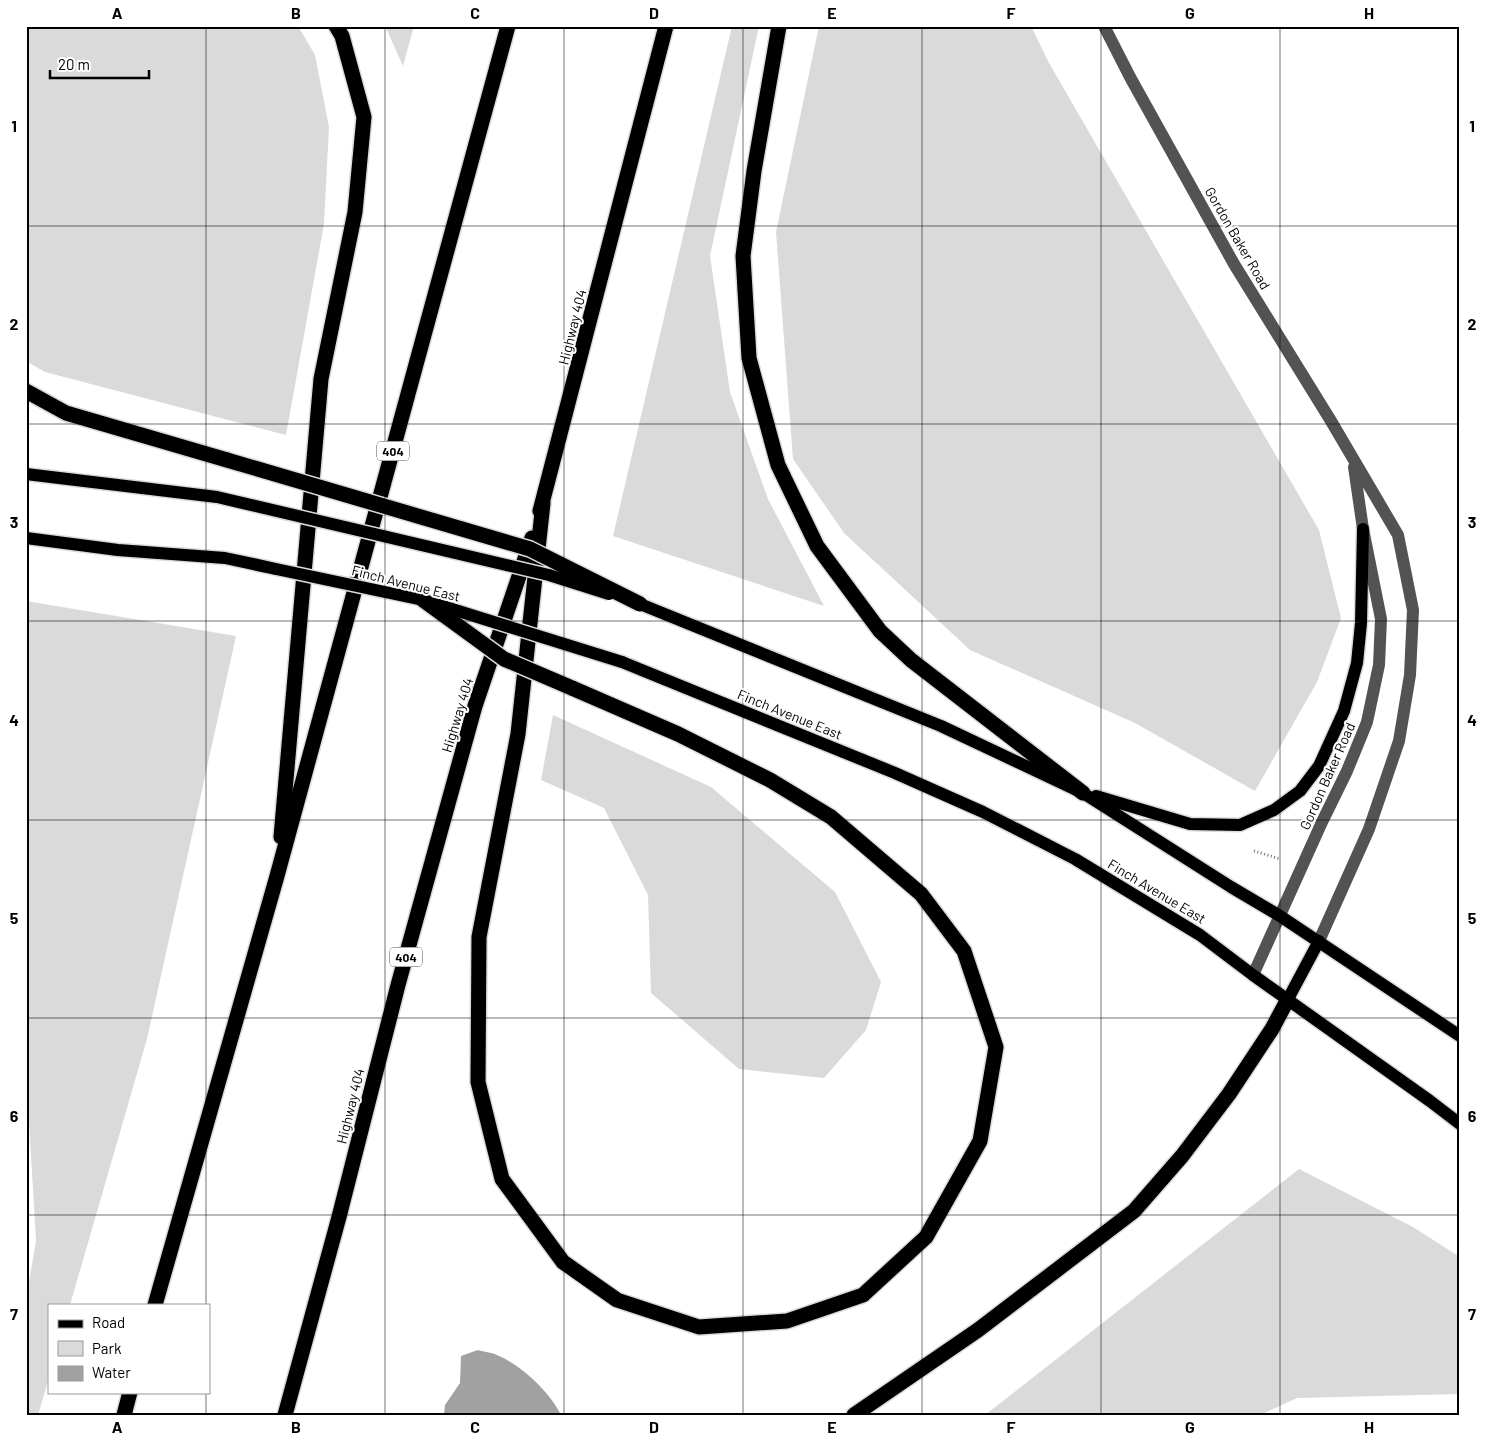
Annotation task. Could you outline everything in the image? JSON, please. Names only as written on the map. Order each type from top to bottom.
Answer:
[{"type":"highway","points":[[278,876],[322,379],[355,212],[364,117],[342,36],[336,26]]},
{"type":"highway","name":"404","points":[[155,1304],[278,876],[508,26]]},
{"type":"highway","name":"Highway 404","points":[[285,1415],[339,1217],[398,984],[475,706],[543,503],[666,26]]},
{"type":"highway","points":[[779,26],[754,171],[743,256],[749,358],[778,465],[817,546],[880,631],[911,660],[1083,793]]},
{"type":"highway","points":[[26,391],[66,413],[530,549],[640,604]]},
{"type":"highway","points":[[423,600],[504,659],[572,688],[687,738],[770,780],[831,818],[921,894],[964,951],[996,1047],[980,1141],[926,1237],[863,1295],[787,1321],[699,1327],[617,1300],[563,1262],[502,1179],[478,1082],[479,937],[518,734],[543,503]]},
{"type":"highway","points":[[854,1415],[978,1330],[1134,1211],[1182,1156],[1229,1094],[1272,1030],[1288,999]]},
{"type":"highway","points":[[124,1415],[129,1394]]},
{"type":"main road","points":[[26,474],[217,496],[549,575],[640,604],[941,726],[1083,793],[1231,888],[1319,941],[1460,1036]]},
{"type":"main road","points":[[1083,793],[1190,824],[1240,824],[1274,810],[1300,791],[1319,766],[1344,711],[1357,663],[1361,623],[1363,529]]},
{"type":"main road","name":"Finch Avenue East","points":[[26,538],[118,550],[225,558],[423,600],[622,662],[895,773],[983,812],[1076,859],[1200,935],[1460,1124]]},
{"type":"main road","points":[[1288,999],[1319,941]]},
{"type":"street","name":"Gordon Baker Road","points":[[1104,26],[1130,78],[1234,264],[1331,421],[1398,536],[1413,610],[1410,675],[1399,741],[1369,829],[1319,941]]},
{"type":"street","name":"Gordon Baker Road","points":[[1253,975],[1368,722],[1379,665],[1381,619],[1363,529],[1353,460]]},
{"type":"path","points":[[1254,851],[1280,859]]},
{"type":"green space","points":[[26,26],[298,26],[315,55],[329,127],[324,224],[286,435],[45,372],[26,361]]},
{"type":"green space","points":[[385,26],[414,26],[403,66]]},
{"type":"green space","points":[[732,26],[759,26],[710,256],[730,392],[768,499],[824,606],[613,536]]},
{"type":"green space","points":[[819,26],[1031,26],[1049,63],[1319,530],[1341,618],[1317,682],[1255,791],[1135,723],[970,650],[844,533],[793,459],[776,232]]},
{"type":"green space","points":[[26,601],[236,636],[147,1039],[70,1304],[48,1304],[48,1381],[38,1415],[26,1415],[26,1299],[36,1241],[26,1070]]},
{"type":"green space","points":[[553,715],[711,787],[835,892],[881,982],[866,1030],[824,1078],[739,1069],[651,993],[648,895],[604,808],[541,780]]},
{"type":"green space","points":[[1299,1169],[1413,1227],[1460,1257],[1460,1394],[1297,1398],[1260,1415],[985,1415]]},
{"type":"water","points":[[478,1350],[497,1355],[525,1372],[550,1397],[561,1415],[444,1415],[445,1405],[460,1383],[461,1356]]}]
